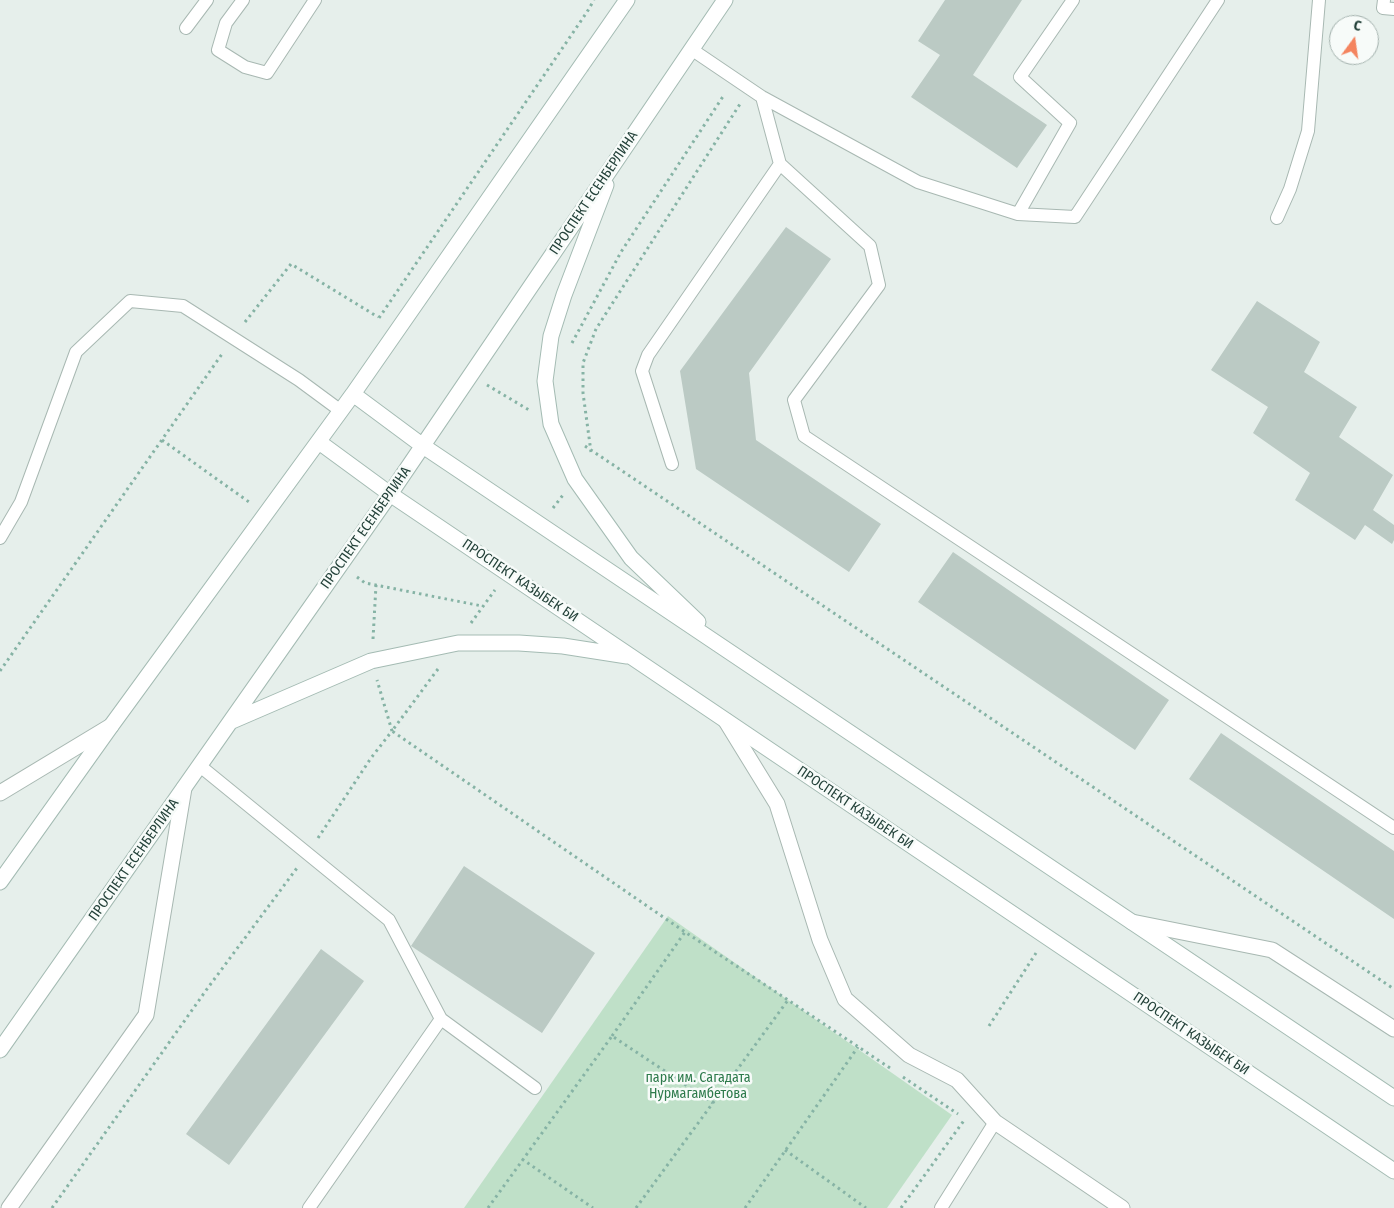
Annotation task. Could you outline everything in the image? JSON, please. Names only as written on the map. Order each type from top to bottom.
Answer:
[{"type":"street","points":[[0,882],[111,726],[319,442],[627,0]]},
{"type":"street","name":"ПРОСПЕКТ ЕСЕНБЕРЛИНА","points":[[0,1050],[390,494],[725,0]]},
{"type":"street","points":[[616,160],[564,295],[551,336],[545,381],[551,424],[575,479],[631,558],[728,650]]},
{"type":"street","points":[[353,394],[422,446],[1394,1098]]},
{"type":"street","name":"ПРОСПЕКТ КАЗЫБЕК БИ","points":[[319,442],[390,494],[1394,1171]]},
{"type":"street","points":[[231,721],[371,661],[458,643],[519,643],[563,646],[632,657]]},
{"type":"street","points":[[726,721],[777,804],[820,940],[845,999],[909,1055],[957,1080],[991,1128],[1118,1207]]},
{"type":"street","points":[[0,793],[111,726]]},
{"type":"street","points":[[9,1208],[146,1015],[184,788]]},
{"type":"street","points":[[1132,922],[1272,950],[1394,1029]]},
{"type":"lane","points":[[186,28],[207,0]]},
{"type":"lane","points":[[242,0],[226,23],[218,50],[245,67],[267,73],[315,0]]},
{"type":"lane","points":[[1018,214],[1070,123],[1020,78],[1073,0]]},
{"type":"lane","points":[[691,49],[762,97],[918,182],[1018,214],[1075,217],[1218,0]]},
{"type":"lane","points":[[1277,218],[1290,189],[1308,131],[1319,0]]},
{"type":"lane","points":[[1384,0],[1383,8],[1394,9]]},
{"type":"lane","points":[[762,97],[780,164],[870,246],[879,285],[794,400],[804,436],[1394,828]]},
{"type":"lane","points":[[672,464],[642,372],[648,355],[780,164]]},
{"type":"lane","points":[[0,538],[21,502],[76,352],[130,301],[183,306],[299,380],[341,411]]},
{"type":"lane","points":[[200,766],[389,920],[441,1019],[535,1088]]},
{"type":"lane","points":[[309,1208],[441,1019]]},
{"type":"lane","points":[[940,1208],[991,1128]]},
{"type":"path","points":[[378,317],[588,12],[594,0]]},
{"type":"path","points":[[571,346],[621,252],[735,79]]},
{"type":"path","points":[[540,525],[575,479],[592,451],[584,393],[583,363],[596,329],[750,88]]},
{"type":"path","points":[[0,671],[233,337],[291,264],[398,330]]},
{"type":"path","points":[[471,375],[551,424]]},
{"type":"path","points":[[162,440],[266,514]]},
{"type":"path","points":[[583,446],[1394,989]]},
{"type":"path","points":[[339,566],[365,583],[482,606]]},
{"type":"path","points":[[52,1208],[207,989],[307,855],[371,758],[458,643],[482,606],[508,572]]},
{"type":"path","points":[[376,585],[371,661],[392,731],[685,932],[965,1118],[991,1128]]},
{"type":"path","points":[[488,1208],[685,932]]},
{"type":"path","points":[[989,1026],[1046,937]]},
{"type":"path","points":[[636,1208],[788,1000]]},
{"type":"path","points":[[612,1036],[713,1103]]},
{"type":"path","points":[[745,1208],[858,1047]]},
{"type":"path","points":[[901,1208],[965,1118]]},
{"type":"path","points":[[786,1150],[866,1208]]},
{"type":"path","points":[[522,1159],[593,1208]]},
{"type":"green space","name":"парк им. Сагадата Нурмагамбетова","points":[[668,916],[952,1115],[887,1208],[464,1208]]},
{"type":"building","points":[[945,0],[1022,0],[973,75],[1047,125],[1017,168],[911,97],[940,55],[918,41]]},
{"type":"building","points":[[786,227],[831,259],[749,373],[756,440],[881,524],[849,572],[696,469],[680,371]]},
{"type":"building","points":[[1257,301],[1320,342],[1304,372],[1357,407],[1339,437],[1393,475],[1373,510],[1394,525],[1394,540],[1392,544],[1365,525],[1355,540],[1295,500],[1310,473],[1253,433],[1268,407],[1211,370]]},
{"type":"building","points":[[953,552],[1169,700],[1135,750],[918,602]]},
{"type":"building","points":[[1221,733],[1394,851],[1394,919],[1189,779]]},
{"type":"building","points":[[464,866],[595,953],[542,1033],[411,946]]},
{"type":"building","points":[[321,949],[364,981],[229,1165],[186,1134]]}]
